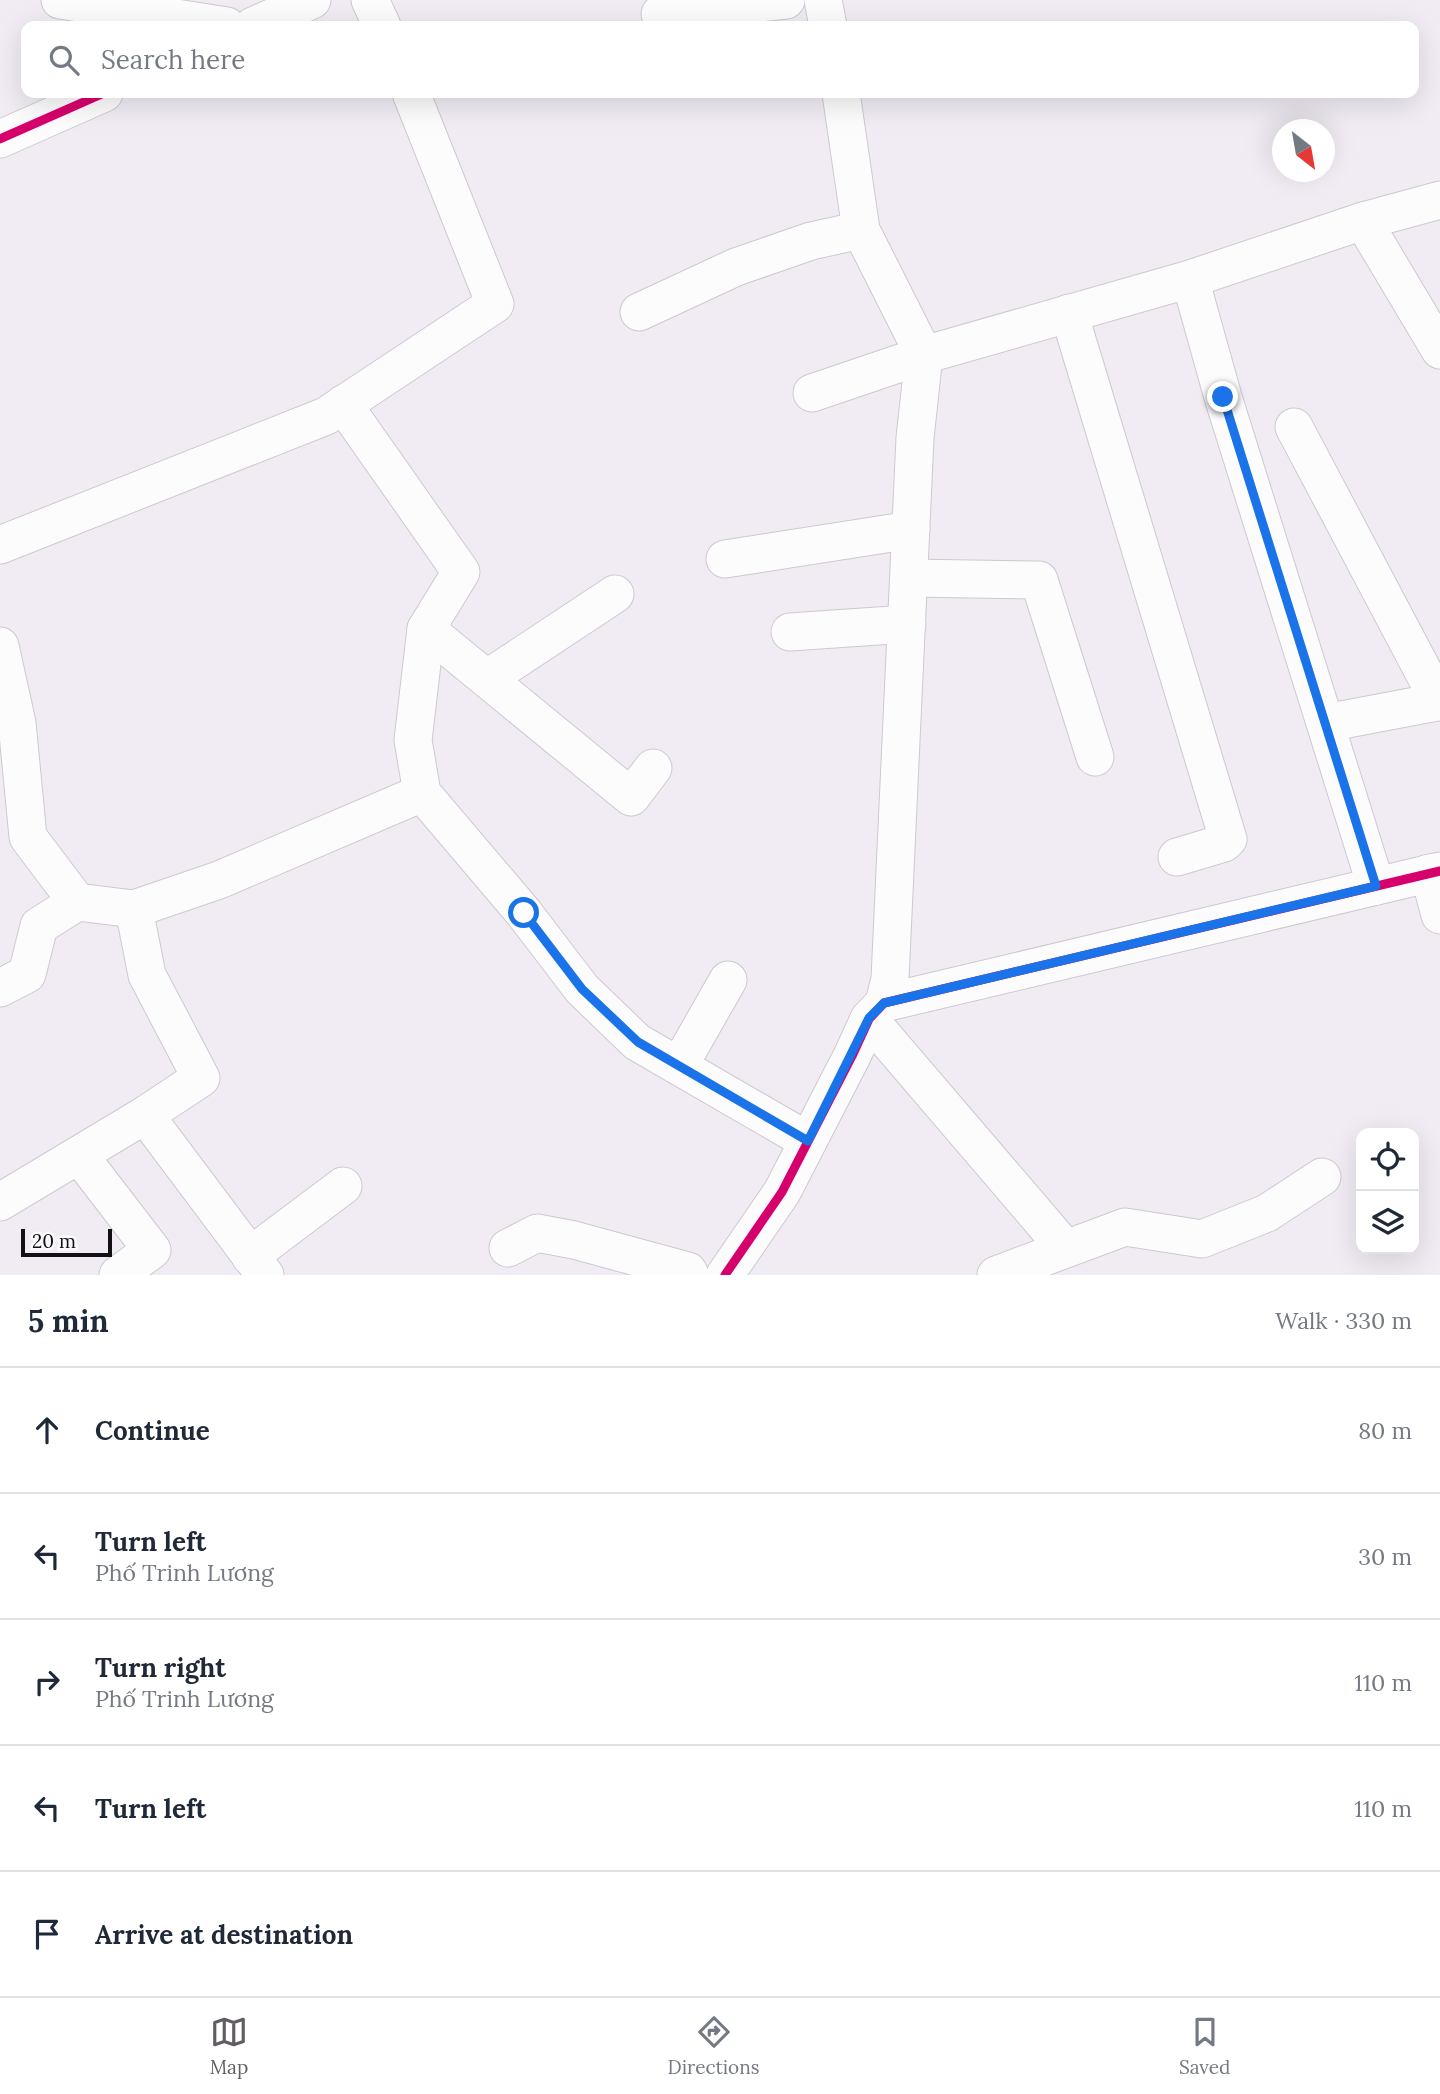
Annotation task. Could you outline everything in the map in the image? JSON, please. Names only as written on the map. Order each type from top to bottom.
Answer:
[{"type":"street","points":[[60,0],[195,21]]},
{"type":"street","points":[[264,21],[312,0]]},
{"type":"street","points":[[370,0],[380,21]]},
{"type":"street","points":[[663,21],[660,14],[786,0]]},
{"type":"street","points":[[823,0],[827,21]]},
{"type":"street","points":[[0,139],[93,98]]},
{"type":"street","points":[[0,545],[326,416],[495,304],[413,98]]},
{"type":"street","points":[[737,1269],[782,1192],[890,979],[915,438],[924,355],[861,230],[842,98]]},
{"type":"street","points":[[812,393],[924,355],[1191,279],[1363,221],[1440,200]]},
{"type":"street","points":[[1363,221],[1440,350]]},
{"type":"street","points":[[639,312],[736,267],[811,241],[861,230]]},
{"type":"street","points":[[1191,279],[1223,397],[1376,886]]},
{"type":"street","points":[[1069,313],[1228,839],[1224,843],[1177,857]]},
{"type":"street","points":[[342,404],[461,572],[426,629],[413,740],[422,793],[524,913],[582,989],[638,1042],[808,1141]]},
{"type":"street","points":[[1294,427],[1438,702],[1325,723]]},
{"type":"street","points":[[725,559],[911,530]]},
{"type":"street","points":[[909,578],[1040,580],[1096,757]]},
{"type":"street","points":[[488,678],[615,594]]},
{"type":"street","points":[[790,632],[907,624]]},
{"type":"street","points":[[426,629],[631,797],[653,768]]},
{"type":"street","points":[[0,646],[9,723],[28,837],[77,902]]},
{"type":"street","points":[[2,983],[27,974],[39,926],[77,902],[134,909],[219,880],[422,793]]},
{"type":"street","points":[[876,1011],[1434,872],[1440,915]]},
{"type":"street","points":[[0,1202],[201,1078],[146,975],[134,909]]},
{"type":"street","points":[[679,1066],[728,981]]},
{"type":"street","points":[[876,1011],[1065,1248]]},
{"type":"street","points":[[145,1115],[257,1265],[343,1186]]},
{"type":"street","points":[[79,1155],[152,1250],[118,1275]]},
{"type":"street","points":[[996,1275],[1125,1227],[1202,1239],[1267,1213],[1322,1177]]},
{"type":"street","points":[[508,1248],[537,1233],[574,1240],[688,1271],[690,1275]]},
{"type":"cycle path","points":[[0,139],[93,98]]},
{"type":"cycle path","points":[[725,1275],[782,1192],[869,1019],[884,1003],[1440,871]]},
{"type":"route","points":[[524,913],[582,989],[638,1042],[808,1141],[869,1018],[884,1003],[1376,886],[1223,397]]}]
